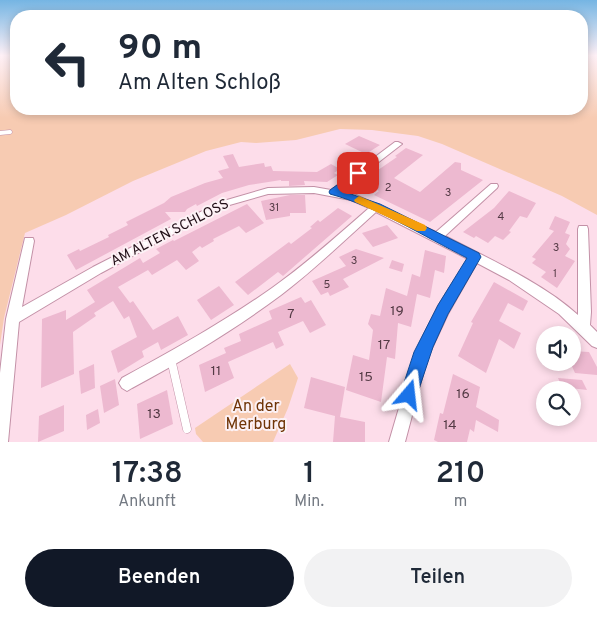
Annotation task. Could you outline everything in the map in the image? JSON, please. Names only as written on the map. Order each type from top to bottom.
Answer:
[{"type":"street","points":[[334,192],[398,144]]},
{"type":"street","points":[[437,236],[494,186]]},
{"type":"street","name":"AM ALTEN SCHLOSS","points":[[14,319],[105,266],[222,204],[268,191],[292,189],[334,192],[353,197],[437,236],[540,294],[583,327],[597,341]]},
{"type":"street","points":[[128,384],[262,302],[325,252],[376,207]]},
{"type":"street","points":[[583,230],[585,312],[583,327]]},
{"type":"street","points":[[0,442],[14,319],[29,241]]},
{"type":"street","points":[[397,442],[420,358],[443,310],[475,257]]},
{"type":"lane","points":[[0,133],[10,132]]},
{"type":"lane","points":[[171,359],[187,429]]},
{"type":"green space","points":[[0,77],[10,77],[10,115],[588,115],[588,77],[597,77],[597,215],[562,196],[442,144],[418,136],[372,130],[340,129],[296,140],[256,143],[241,142],[206,151],[133,181],[66,215],[25,233],[4,318],[0,345]]},
{"type":"green space","name":"An der Merburg","points":[[290,364],[298,378],[288,408],[273,442],[203,442],[196,434],[195,428]]},
{"type":"building","points":[[359,136],[380,145],[366,154],[345,144]]},
{"type":"building","points":[[406,148],[423,155],[394,178],[420,192],[455,162],[461,163],[461,170],[483,180],[430,222],[374,195],[379,191],[362,181],[397,157],[395,156]]},
{"type":"building","points":[[233,154],[239,167],[264,163],[265,167],[271,166],[273,171],[317,172],[331,164],[340,169],[334,173],[338,175],[327,182],[304,181],[305,185],[289,186],[289,181],[281,180],[249,185],[222,193],[197,206],[196,204],[185,212],[165,212],[171,219],[76,270],[67,255],[109,237],[108,235],[128,225],[126,222],[164,203],[171,197],[223,178],[218,171],[229,168],[223,156]]},
{"type":"building","points":[[509,191],[536,203],[527,218],[520,216],[509,231],[511,232],[503,240],[495,236],[488,243],[476,236],[474,238],[463,232],[494,208]]},
{"type":"building","points":[[290,195],[305,195],[306,213],[290,213],[290,216],[266,220],[261,201]]},
{"type":"building","points":[[247,204],[264,223],[246,233],[239,226],[213,239],[214,241],[202,248],[200,246],[192,252],[199,261],[186,270],[177,260],[152,275],[148,270],[118,287],[130,303],[133,301],[153,330],[178,316],[188,335],[161,350],[158,342],[142,351],[144,357],[118,373],[111,351],[137,337],[129,316],[124,319],[113,301],[94,313],[96,316],[73,332],[74,374],[41,388],[42,319],[66,310],[66,320],[95,302],[87,290],[140,258],[143,263],[160,253],[156,249]]},
{"type":"building","points":[[338,208],[352,216],[283,276],[278,272],[248,295],[235,282],[289,242],[291,244],[312,228],[310,227],[318,220],[320,222]]},
{"type":"building","points":[[555,216],[570,222],[565,233],[570,235],[566,244],[570,249],[565,256],[575,261],[557,288],[541,277],[546,272],[532,263],[536,259],[532,257],[554,231],[549,229]]},
{"type":"building","points":[[387,225],[398,238],[373,247],[362,233]]},
{"type":"building","points":[[356,249],[384,258],[343,279],[349,287],[330,296],[328,292],[321,295],[312,281],[346,266],[339,257]]},
{"type":"building","points":[[425,250],[446,256],[444,273],[435,270],[430,298],[417,294],[411,327],[398,323],[395,359],[387,357],[381,402],[346,390],[353,355],[369,360],[373,330],[368,324],[371,314],[380,316],[386,288],[407,296],[412,274],[420,277]]},
{"type":"building","points":[[392,260],[404,264],[402,272],[389,268]]},
{"type":"building","points":[[494,282],[528,301],[523,311],[508,303],[499,321],[521,333],[514,349],[499,339],[486,373],[458,356],[473,323],[471,322]]},
{"type":"building","points":[[219,286],[234,305],[211,320],[197,300]]},
{"type":"building","points":[[301,297],[305,303],[311,300],[326,325],[310,333],[303,321],[278,332],[284,345],[276,349],[273,342],[228,362],[234,378],[205,392],[199,365],[226,353],[224,348],[241,341],[239,334],[272,319],[269,311]]},
{"type":"building","points":[[581,352],[589,352],[597,367],[597,375],[575,373],[574,371],[581,371]]},
{"type":"building","points":[[94,364],[95,388],[81,394],[79,371]]},
{"type":"building","points":[[453,374],[480,387],[476,407],[499,420],[498,432],[476,420],[474,432],[470,429],[467,442],[438,442],[434,440],[440,413],[443,414]]},
{"type":"building","points":[[311,377],[345,387],[340,417],[365,422],[365,442],[333,442],[335,416],[304,408]]},
{"type":"building","points":[[558,378],[582,380],[587,390],[581,389],[581,381],[559,381]]},
{"type":"building","points":[[115,379],[119,405],[104,413],[100,386]]},
{"type":"building","points":[[167,390],[173,424],[140,439],[137,404]]},
{"type":"building","points":[[64,405],[64,431],[38,442],[39,416]]},
{"type":"building","points":[[98,409],[100,423],[87,430],[86,415]]},
{"type":"slow traffic","points":[[359,200],[421,228]]},
{"type":"route","points":[[358,173],[334,192],[353,197],[409,222],[475,257],[443,310],[420,358],[409,395]]}]
